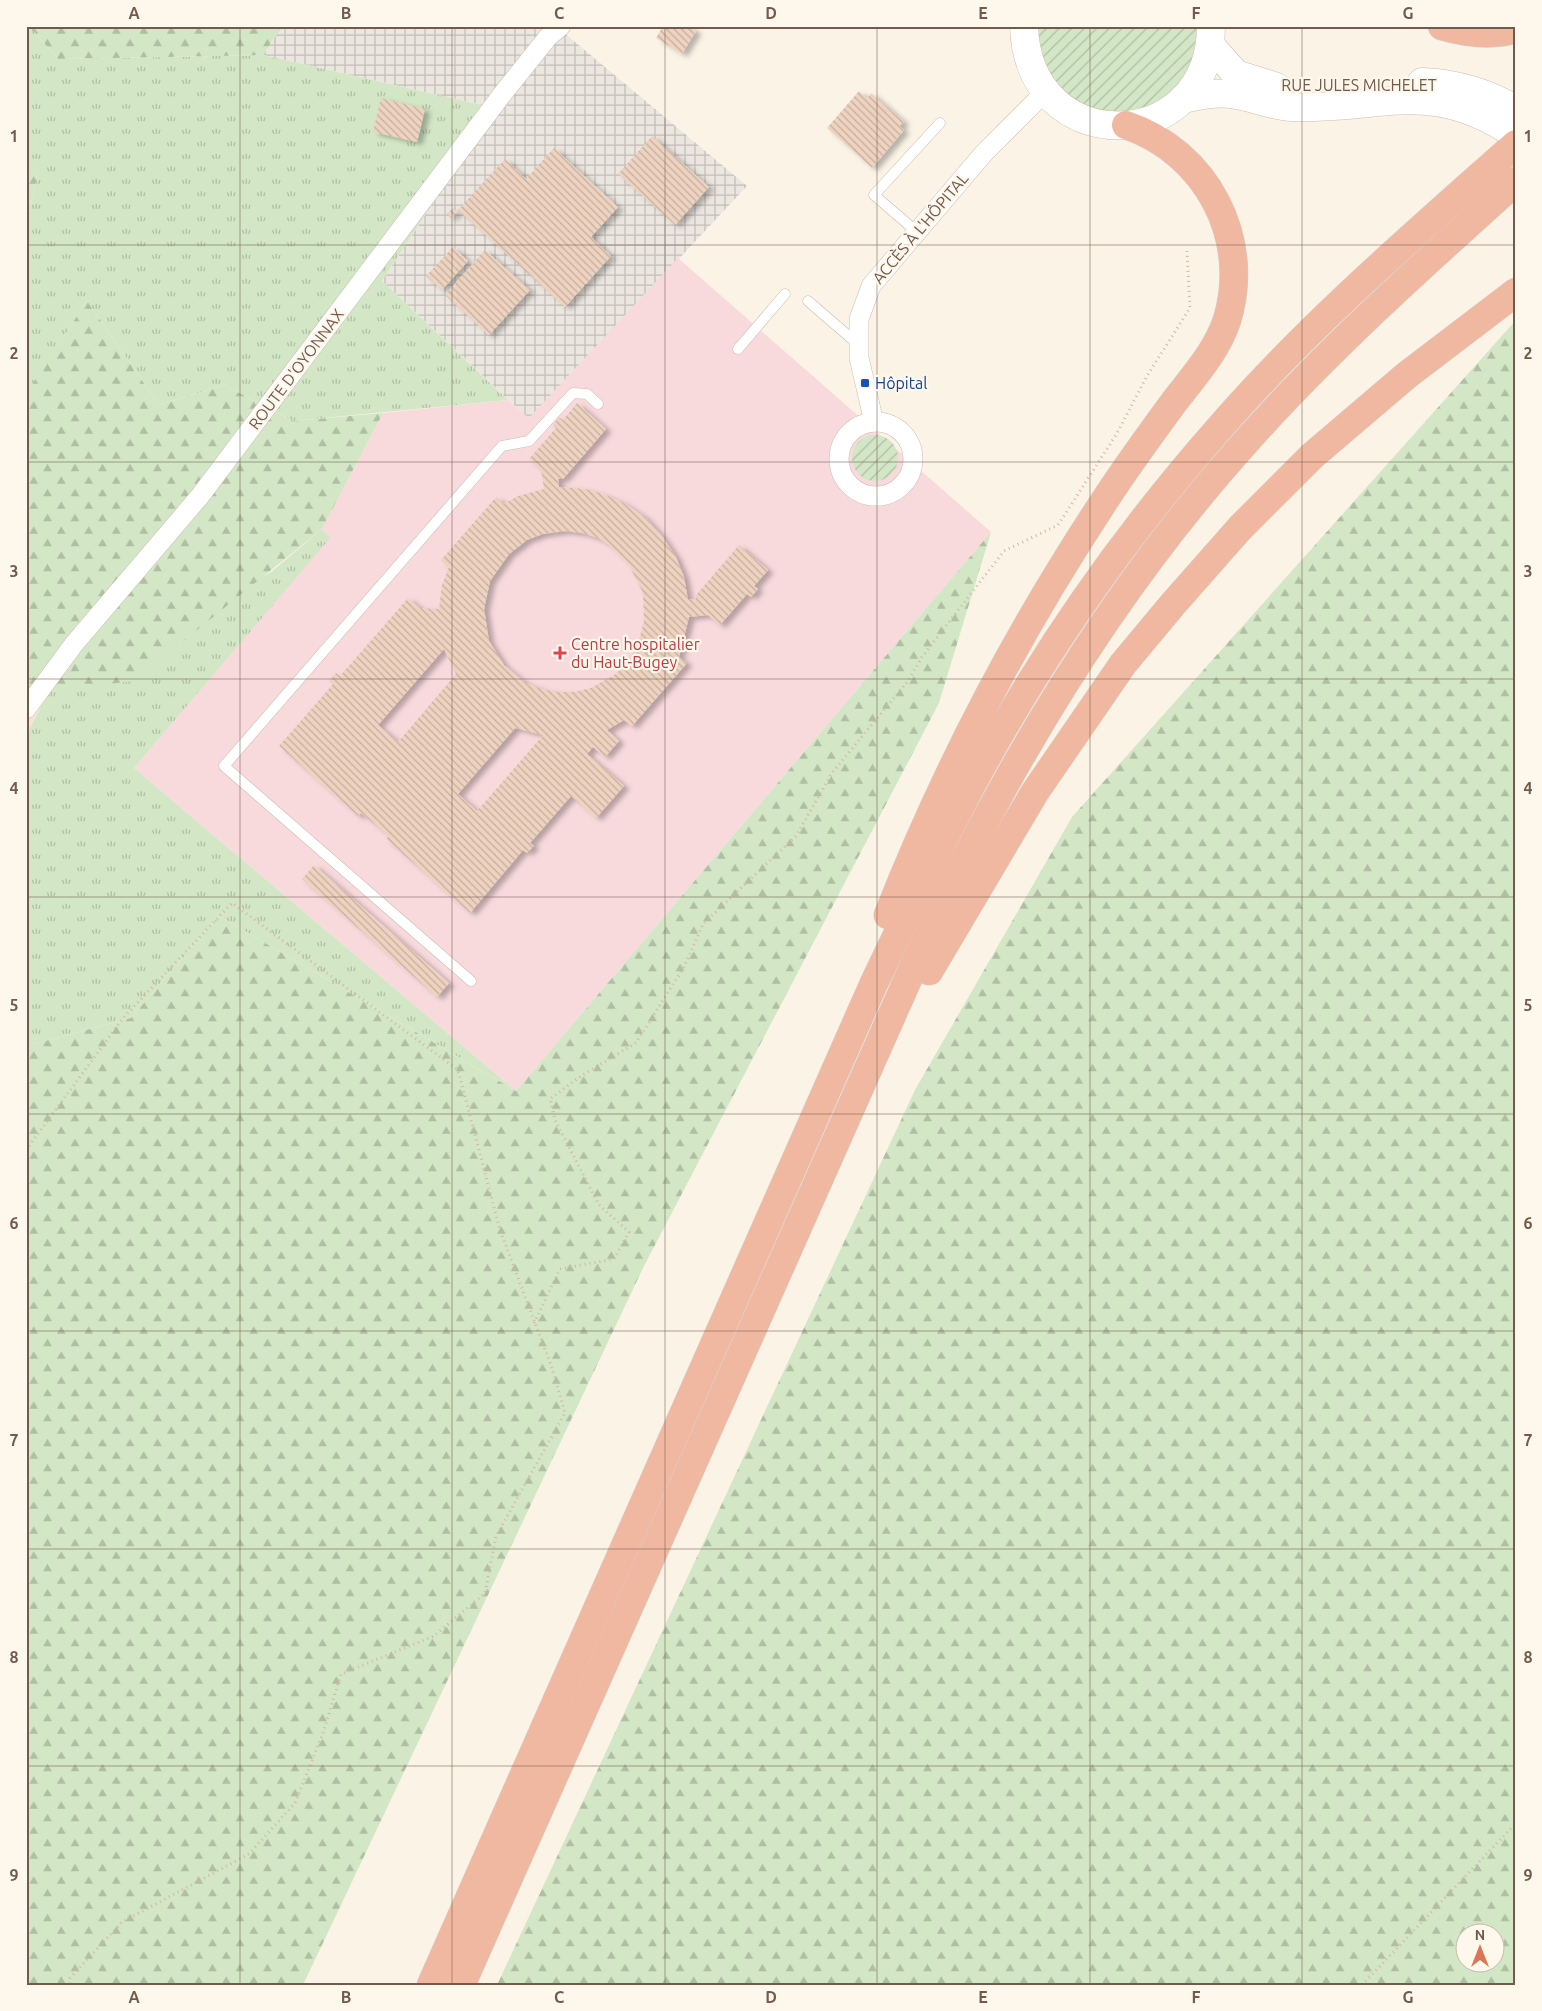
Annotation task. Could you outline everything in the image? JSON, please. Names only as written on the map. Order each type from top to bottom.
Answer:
[{"type":"highway","points":[[1442,26],[1478,34],[1503,33],[1516,29]]},
{"type":"highway","points":[[790,1174],[841,1034],[895,897],[957,754],[992,687],[1066,560],[1138,451],[1208,357],[1227,320],[1233,269],[1228,236],[1216,199],[1198,173],[1178,153],[1150,134],[1126,125]]},
{"type":"highway","points":[[431,1985],[874,983],[940,845],[984,761],[1031,683],[1101,577],[1177,477],[1222,424],[1274,369],[1379,267],[1516,144]]},
{"type":"highway","points":[[461,1985],[947,894],[981,827],[1045,713],[1103,622],[1191,505],[1294,389],[1406,280],[1511,185]]},
{"type":"highway","points":[[849,1111],[1034,792],[1123,664],[1240,528],[1312,456],[1407,375],[1516,292]]},
{"type":"main road","points":[[1024,26],[1026,51],[1031,67],[1058,106],[1088,122],[1108,126],[1143,122],[1157,117],[1183,99],[1198,81],[1210,36]]},
{"type":"main road","name":"RUE JULES MICHELET","points":[[1210,36],[1236,74],[1280,87],[1306,89],[1400,82],[1431,82],[1460,87],[1483,94],[1516,110]]},
{"type":"main road","name":"RUE JULES MICHELET","points":[[1183,99],[1228,94],[1268,104],[1291,106],[1418,99],[1475,112],[1516,135]]},
{"type":"street","name":"ROUTE D'OYONNAX","points":[[26,709],[74,644],[200,496],[504,92],[548,37],[561,26]]},
{"type":"street","name":"ACCÈS À L'HÔPITAL","points":[[874,422],[859,358],[859,320],[870,286],[984,153],[1046,91]]},
{"type":"lane","points":[[917,232],[874,195],[940,124]]},
{"type":"lane","points":[[738,349],[785,294]]},
{"type":"lane","points":[[808,301],[859,345]]},
{"type":"lane","points":[[471,981],[224,766],[502,446],[529,442],[573,393],[587,394],[598,404]]},
{"type":"path","points":[[534,1323],[560,1269],[614,1259],[629,1232],[599,1205],[555,1120],[550,1100],[581,1076],[636,1043],[684,967],[703,924],[796,836],[832,773],[908,681],[922,657],[1004,551],[1058,525],[1116,435],[1147,376],[1190,308],[1187,251]]},
{"type":"path","points":[[26,1150],[124,1016],[232,903],[458,1070],[500,1230],[552,1368],[565,1413],[496,1536],[485,1593],[434,1636],[342,1674],[323,1733],[294,1803],[249,1854],[122,1922],[70,1978],[70,1985]]},
{"type":"path","points":[[1362,1985],[1516,1823]]},
{"type":"shaded area","points":[[282,26],[556,26],[747,186],[529,419],[382,281],[495,108],[263,55]]},
{"type":"shaded area","name":"Centre hospitalier du Haut-Bugey","points":[[678,258],[991,532],[516,1091],[134,768],[329,538],[322,529],[383,413],[508,400],[529,418]]},
{"type":"shaded area","points":[[26,687],[49,691],[26,736]]},
{"type":"green space","points":[[26,26],[29,26],[58,59],[263,55],[495,108],[382,281],[508,400],[293,421],[224,385],[159,405],[87,301],[29,390],[26,366],[26,225],[37,177],[26,166]]},
{"type":"green space","points":[[29,26],[282,26],[263,55],[58,59]]},
{"type":"green space","points":[[1037,26],[1198,26],[1191,66],[1177,88],[1162,100],[1143,108],[1123,112],[1103,111],[1084,106],[1067,96],[1053,81],[1046,68]]},
{"type":"green space","points":[[26,166],[37,177],[26,225]]},
{"type":"green space","points":[[87,301],[159,405],[224,385],[293,421],[383,413],[322,529],[134,681],[49,691],[26,687],[26,366],[29,389]]},
{"type":"green space","points":[[1516,320],[1516,1985],[497,1985],[915,1090],[1072,817]]},
{"type":"green space","points":[[875,435],[888,439],[894,445],[898,458],[894,471],[888,477],[875,481],[862,477],[856,471],[852,458],[856,445],[862,439]]},
{"type":"green space","points":[[322,529],[330,538],[134,768],[516,1091],[219,916],[131,1018],[26,1046],[26,736],[49,691],[271,572]]},
{"type":"green space","points":[[991,532],[939,703],[644,1266],[303,1985],[26,1985],[26,1046],[131,1018],[219,916],[516,1091]]},
{"type":"building","points":[[663,26],[688,26],[696,31],[682,54],[656,38]]},
{"type":"building","points":[[859,91],[867,99],[871,93],[904,122],[899,126],[904,130],[872,168],[827,128]]},
{"type":"building","points":[[381,98],[425,109],[417,142],[373,132]]},
{"type":"building","points":[[652,136],[709,187],[675,225],[618,174]]},
{"type":"building","points":[[554,148],[618,207],[591,237],[611,256],[565,307],[458,210],[505,159],[526,179]]},
{"type":"building","points":[[453,208],[457,212],[451,218],[447,214]]},
{"type":"building","points":[[453,247],[468,261],[442,290],[426,276]]},
{"type":"building","points":[[485,250],[530,290],[489,335],[445,295]]},
{"type":"building","points":[[577,403],[606,429],[563,479],[558,479],[559,487],[586,489],[606,495],[624,503],[645,517],[662,536],[676,557],[684,577],[688,600],[696,599],[696,595],[739,545],[768,570],[754,586],[758,589],[751,597],[747,594],[720,625],[708,615],[689,617],[679,657],[687,663],[632,726],[624,720],[607,730],[619,741],[605,757],[593,747],[587,754],[624,786],[596,818],[571,796],[530,843],[534,846],[527,853],[523,850],[470,913],[386,839],[389,836],[361,813],[358,816],[279,746],[333,684],[329,681],[336,673],[340,676],[408,598],[420,608],[439,609],[442,585],[449,567],[441,560],[496,497],[504,504],[518,496],[544,489],[541,470],[529,459],[556,428],[553,425],[559,417],[563,420]],"holes":[[[565,531],[582,533],[598,538],[608,544],[628,563],[643,593],[644,621],[637,648],[616,674],[591,688],[575,692],[558,692],[526,683],[504,665],[489,641],[484,609],[490,581],[509,554],[527,540],[543,534]],[[444,649],[456,674],[398,742],[378,725]],[[515,728],[543,735],[477,811],[458,794]]]},
{"type":"building","points":[[314,865],[449,983],[437,997],[302,879]]},
{"type":"place","name":"Hôpital","points":[[865,383]]},
{"type":"place","name":"Centre hospitalier du Haut-Bugey","points":[[560,653]]}]
